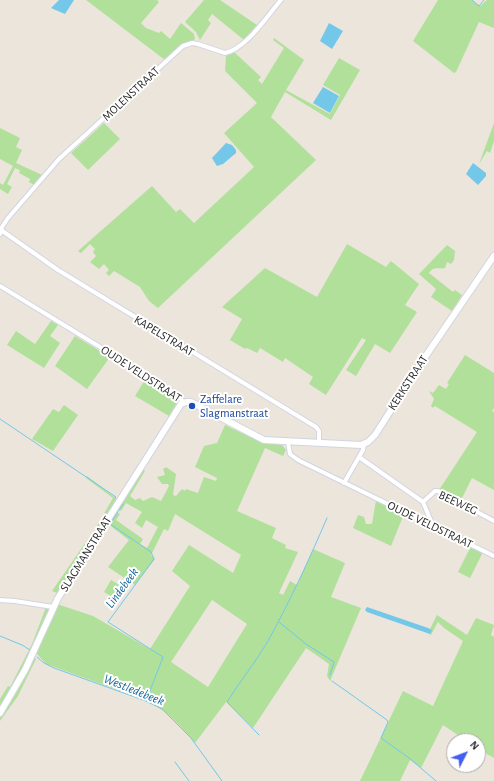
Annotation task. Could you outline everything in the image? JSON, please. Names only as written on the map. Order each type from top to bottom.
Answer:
[{"type":"main road","name":"KERKSTRAAT","points":[[364,444],[372,439],[431,348],[494,256]]},
{"type":"main road","name":"OUDE VELDSTRAAT","points":[[183,402],[191,402],[264,440],[288,442]]},
{"type":"main road","name":"SLAGMANSTRAAT","points":[[0,713],[25,670],[53,606],[183,402]]},
{"type":"main road","points":[[288,442],[364,444]]},
{"type":"street","name":"MOLENSTRAAT","points":[[1,229],[59,160],[183,46],[192,43],[230,52],[244,43],[281,0]]},
{"type":"street","name":"KAPELSTRAAT","points":[[1,229],[58,270],[316,427],[319,431],[319,442]]},
{"type":"street","name":"OUDE VELDSTRAAT","points":[[0,286],[176,394],[183,402]]},
{"type":"street","name":"OUDE VELDSTRAAT","points":[[288,442],[292,456],[494,556]]},
{"type":"street","points":[[344,483],[359,457],[364,444]]},
{"type":"street","name":"BEEWEG","points":[[359,457],[423,502],[433,526]]},
{"type":"street","name":"BEEWEG","points":[[423,502],[435,491],[438,491],[494,521]]},
{"type":"street","points":[[0,600],[15,600],[53,606]]},
{"type":"green space","points":[[86,0],[157,0],[159,2],[141,23],[146,28],[159,33],[161,31],[170,39],[181,23],[194,34],[195,39],[165,60]]},
{"type":"green space","points":[[204,0],[220,0],[257,25],[244,40],[212,14],[208,20],[211,23],[200,40],[196,32],[185,22]]},
{"type":"green space","points":[[438,0],[472,0],[480,6],[487,0],[494,0],[494,28],[479,22],[456,72],[454,73],[413,41]]},
{"type":"green space","points":[[274,38],[304,60],[286,90],[330,114],[340,95],[323,85],[339,58],[360,70],[331,120],[285,92],[271,117],[316,160],[158,308],[149,301],[140,287],[114,271],[109,276],[106,273],[109,270],[104,264],[99,269],[90,262],[96,256],[93,252],[95,249],[90,244],[81,253],[78,251],[152,186],[176,212],[180,209],[194,223],[254,167],[224,133],[257,103],[225,71],[226,56],[234,52],[261,77],[258,80],[262,84],[284,48],[273,40]]},
{"type":"green space","points":[[104,123],[120,139],[88,170],[71,153]]},
{"type":"green space","points":[[494,123],[494,141],[490,153],[487,151],[479,164]]},
{"type":"green space","points":[[0,128],[20,138],[16,147],[22,150],[16,163],[42,175],[34,185],[29,182],[30,179],[19,173],[20,170],[15,168],[7,184],[12,187],[8,194],[0,189],[0,183],[3,185],[13,166],[0,159]]},
{"type":"green space","points":[[347,244],[386,267],[391,261],[419,284],[405,305],[417,312],[390,353],[375,344],[356,376],[346,370],[366,340],[362,338],[326,395],[309,384],[313,377],[285,358],[283,362],[260,348],[257,353],[247,348],[245,349],[230,340],[242,319],[222,307],[265,268],[317,297]]},
{"type":"green space","points":[[447,245],[455,251],[454,260],[451,264],[447,262],[445,268],[434,269],[429,273],[453,292],[455,290],[462,295],[452,311],[431,297],[436,289],[419,274]]},
{"type":"green space","points":[[51,321],[58,325],[50,336],[60,343],[44,368],[7,345],[16,331],[35,344]]},
{"type":"green space","points":[[75,336],[110,357],[87,389],[55,366]]},
{"type":"green space","points":[[465,355],[494,373],[494,408],[492,411],[494,412],[494,490],[472,478],[460,502],[439,490],[477,432],[435,406],[433,408],[431,406],[434,399],[429,391],[433,393],[439,385],[446,389],[449,384],[447,383]]},
{"type":"green space","points":[[146,378],[176,397],[177,403],[169,416],[135,396]]},
{"type":"green space","points":[[64,405],[78,415],[53,451],[32,439],[53,409],[59,412]]},
{"type":"green space","points":[[225,425],[261,442],[282,445],[286,450],[283,456],[265,448],[237,511],[276,528],[272,538],[286,545],[285,548],[298,552],[279,593],[283,595],[290,581],[297,585],[313,549],[345,563],[331,597],[361,608],[330,681],[327,676],[329,664],[306,648],[253,728],[226,702],[195,743],[173,719],[148,701],[46,664],[36,653],[57,604],[93,616],[150,649],[190,586],[172,571],[189,545],[233,573],[241,555],[175,514],[168,531],[164,529],[151,555],[155,559],[135,585],[108,567],[129,540],[108,524],[115,512],[120,514],[116,520],[143,539],[140,544],[147,548],[158,527],[146,520],[142,528],[135,523],[142,512],[126,503],[121,511],[117,508],[142,469],[145,471],[130,496],[135,500],[140,498],[143,501],[152,497],[161,501],[169,486],[168,484],[162,484],[157,477],[165,475],[163,469],[166,467],[176,474],[173,495],[176,496],[182,489],[185,491],[186,489],[198,493],[204,477],[216,481],[217,478],[195,467],[204,446],[217,443]],"holes":[[[212,600],[247,624],[208,687],[171,662]]]},
{"type":"green space","points":[[87,476],[117,499],[99,528],[97,526],[113,498],[86,478]]},
{"type":"green space","points":[[376,500],[404,514],[391,546],[353,528],[358,515],[364,517],[366,524],[372,524]]},
{"type":"green space","points":[[90,536],[92,538],[57,593],[52,591]]},
{"type":"green space","points":[[471,546],[483,552],[470,578],[458,572]]},
{"type":"green space","points":[[111,580],[123,587],[116,599],[104,592]]},
{"type":"green space","points":[[46,607],[50,608],[21,672],[0,708],[0,699],[8,686],[10,687],[32,644]]},
{"type":"green space","points":[[437,615],[467,635],[476,618],[494,625],[491,635],[494,637],[494,758],[486,754],[486,733],[455,733],[443,725],[421,768],[410,760],[400,781],[360,781],[403,691],[433,706],[463,641],[438,622],[431,635],[428,633]]},
{"type":"green space","points":[[34,657],[36,659],[18,696],[0,721],[0,716],[15,695]]},
{"type":"water","points":[[59,0],[74,0],[65,14],[51,8]]},
{"type":"water","points":[[329,23],[343,31],[332,49],[320,41]]},
{"type":"water","points":[[323,87],[339,96],[330,113],[313,103]]},
{"type":"water","points":[[226,143],[232,145],[236,150],[236,153],[223,164],[217,166],[212,158]]},
{"type":"water","points":[[473,163],[486,173],[486,176],[478,185],[466,174]]},
{"type":"water","points":[[367,607],[432,630],[430,634],[367,612],[365,610]]},
{"type":"waterway","points":[[472,0],[479,6],[484,0]]},
{"type":"waterway","name":"Lindebeek","points":[[0,419],[116,497],[115,498]]},
{"type":"waterway","name":"Lindebeek","points":[[123,504],[110,524],[151,552],[154,559],[108,622],[163,657],[146,701]]},
{"type":"waterway","points":[[259,735],[227,702],[268,641],[299,580],[327,518]]},
{"type":"waterway","points":[[279,622],[306,644],[334,662],[330,675]]},
{"type":"waterway","name":"Westledebeek","points":[[0,636],[30,650]]},
{"type":"waterway","name":"Lindebeek","points":[[37,657],[44,663],[54,668],[146,701],[162,709],[191,738],[222,781]]},
{"type":"waterway","points":[[332,681],[387,720],[388,722],[381,738],[409,758],[436,781]]},
{"type":"waterway","points":[[175,762],[189,781]]},
{"type":"place","name":"Zaffelare Slagmanstraat","points":[[192,406]]}]
